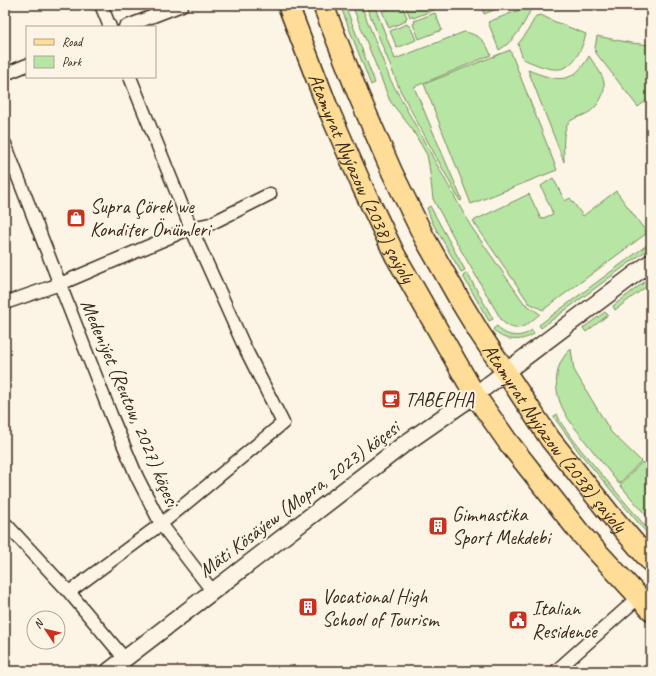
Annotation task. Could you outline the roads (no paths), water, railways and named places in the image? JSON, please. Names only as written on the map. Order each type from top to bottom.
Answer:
[{"type":"main road","name":"Atamyrat Nyýazow (2038) şaýoly","points":[[288,5],[327,106],[366,195],[395,255],[475,395],[508,442],[580,533],[645,604]]},
{"type":"main road","name":"Atamyrat Nyýazow (2038) şaýoly","points":[[324,5],[370,122],[392,172],[424,237],[478,332],[550,439],[609,513],[651,562]]},
{"type":"street","points":[[101,5],[110,26]]},
{"type":"street","points":[[128,26],[182,5]]},
{"type":"street","points":[[5,74],[26,66]]},
{"type":"street","points":[[69,592],[161,524],[283,423],[244,346],[191,228],[130,78]]},
{"type":"street","name":"Medeniýet (Reutow, 2027) köçesi","points":[[5,144],[9,163],[60,284],[137,477],[161,524],[213,592]]},
{"type":"street","name":"Medeniýet (Reutow, 2027) köçesi","points":[[5,303],[60,284],[191,228],[210,224],[270,194]]},
{"type":"street","name":"Mäti Kösäýew (Mopra, 2023) köçesi","points":[[109,671],[213,592],[310,515],[403,445],[506,372],[651,262]]},
{"type":"street","points":[[5,524],[69,592],[125,659]]},
{"type":"street","points":[[556,671],[645,604]]},
{"type":"place","name":"Supra Çörek we Konditer Önümleri","points":[[76,218]]},
{"type":"place","name":"ТАВЕРНА","points":[[391,399]]},
{"type":"place","name":"Gimnastika Sport Mekdebi","points":[[438,526]]},
{"type":"place","name":"Vocational High School of Tourism","points":[[308,607]]},
{"type":"place","name":"Italian Residence","points":[[518,620]]}]
